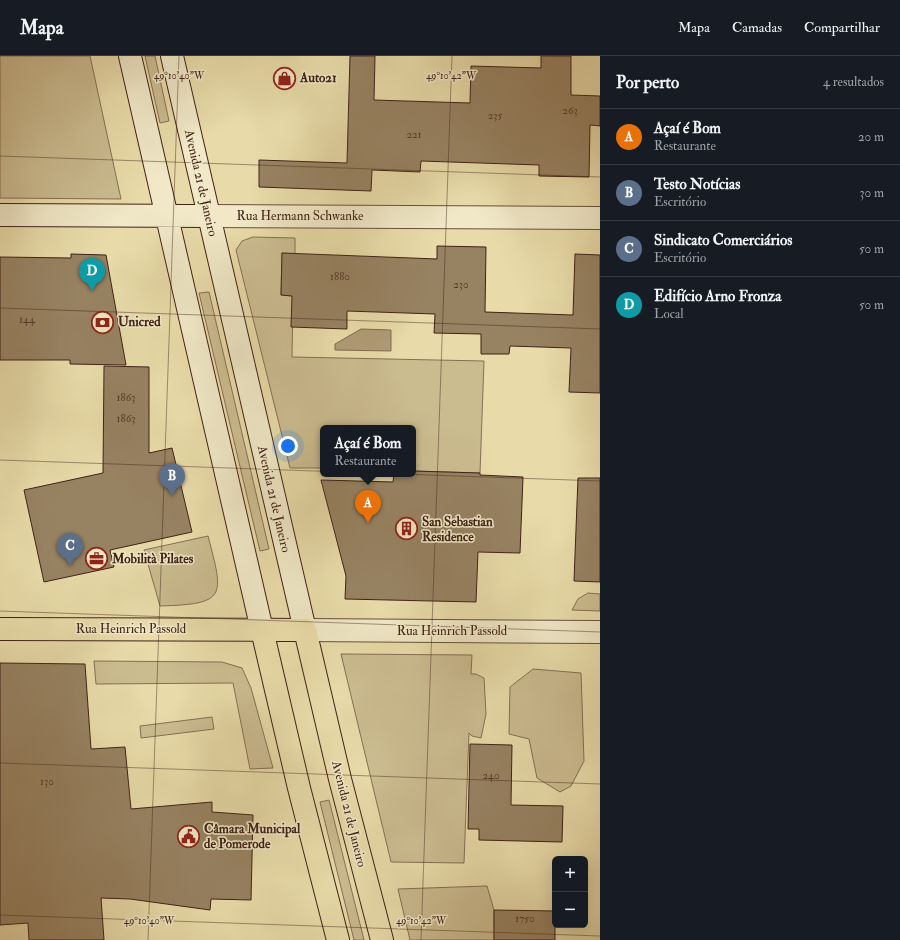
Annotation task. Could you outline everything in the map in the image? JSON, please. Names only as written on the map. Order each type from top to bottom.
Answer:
[{"type":"main road","points":[[130,56],[299,788],[338,940]]},
{"type":"main road","name":"Avenida 21 de Janeiro","points":[[172,56],[342,786],[382,940]]},
{"type":"main road","name":"Rua Hermann Schwanke","points":[[0,215],[600,218]]},
{"type":"main road","name":"Rua Heinrich Passold","points":[[0,629],[600,632]]},
{"type":"shaded area","points":[[0,56],[90,56],[121,199],[0,198]]},
{"type":"shaded area","points":[[145,56],[155,56],[169,121],[160,123]]},
{"type":"shaded area","points":[[253,237],[295,238],[295,254],[282,253],[281,295],[293,296],[292,357],[484,361],[480,473],[416,471],[416,425],[320,425],[320,468],[290,468],[236,250],[242,241]]},
{"type":"shaded area","points":[[209,292],[269,549],[260,551],[199,293]]},
{"type":"shaded area","points":[[361,329],[391,330],[391,351],[335,350],[335,344]]},
{"type":"shaded area","points":[[208,536],[217,572],[218,584],[215,593],[209,599],[198,603],[160,606],[144,550]]},
{"type":"shaded area","points":[[588,593],[600,594],[600,611],[572,610],[578,599]]},
{"type":"shaded area","points":[[341,654],[472,655],[471,674],[476,674],[484,678],[486,714],[481,738],[472,736],[469,733],[464,863],[391,862]]},
{"type":"shaded area","points":[[94,661],[222,662],[242,668],[251,688],[273,768],[250,769],[233,683],[96,684]]},
{"type":"shaded area","points":[[533,669],[581,673],[584,761],[571,786],[560,792],[537,778],[529,739],[509,734],[510,687]]},
{"type":"shaded area","points":[[212,717],[214,729],[141,738],[140,726]]},
{"type":"shaded area","points":[[329,800],[364,940],[354,940],[320,802]]},
{"type":"shaded area","points":[[487,886],[494,910],[494,940],[410,940],[398,889]]},
{"type":"building","points":[[350,56],[375,56],[374,100],[470,103],[471,66],[541,68],[541,56],[571,56],[571,95],[600,96],[600,126],[590,125],[589,177],[539,176],[539,165],[421,161],[420,172],[372,170],[371,191],[259,187],[259,160],[347,163]]},
{"type":"building","points":[[437,246],[486,247],[485,312],[573,315],[575,254],[600,255],[600,393],[569,392],[571,348],[510,346],[509,354],[481,354],[481,334],[434,333],[435,314],[347,311],[347,329],[291,327],[292,296],[281,295],[282,253],[437,259]]},
{"type":"building","points":[[71,254],[106,255],[126,365],[70,364],[70,360],[0,360],[0,257],[71,258]]},
{"type":"building","points":[[104,366],[149,367],[149,453],[172,448],[192,532],[110,550],[114,567],[44,582],[24,490],[103,473]]},
{"type":"building","name":"San Sebastian Residence","points":[[416,471],[480,473],[480,475],[523,477],[520,553],[478,552],[476,602],[345,599],[346,576],[321,480],[393,482],[394,477],[416,477]]},
{"type":"building","points":[[578,478],[600,478],[600,582],[574,581]]},
{"type":"building","points":[[0,663],[85,664],[91,749],[125,747],[131,809],[212,802],[212,812],[253,815],[251,900],[211,899],[210,910],[130,899],[101,898],[104,940],[29,940],[28,923],[0,925]]},
{"type":"building","points":[[470,744],[512,745],[511,805],[563,806],[562,842],[479,840],[479,829],[468,829]]},
{"type":"building","points":[[494,910],[552,911],[552,928],[555,928],[555,940],[494,940]]},
{"type":"place","name":"Auto21","points":[[284,78]]},
{"type":"place","name":"Edifício Arno Fronza","points":[[92,291]]},
{"type":"place","name":"Unicred","points":[[103,322]]},
{"type":"place","name":"Testo Notícias","points":[[172,496]]},
{"type":"place","name":"Açaí é Bom","points":[[368,523]]},
{"type":"place","name":"San Sebastian Residence","points":[[406,529]]},
{"type":"place","name":"Mobilità Pilates","points":[[97,559]]},
{"type":"place","name":"Sindicato Comerciários","points":[[70,566]]},
{"type":"place","name":"Câmara Municipal de Pomerode","points":[[188,836]]}]
